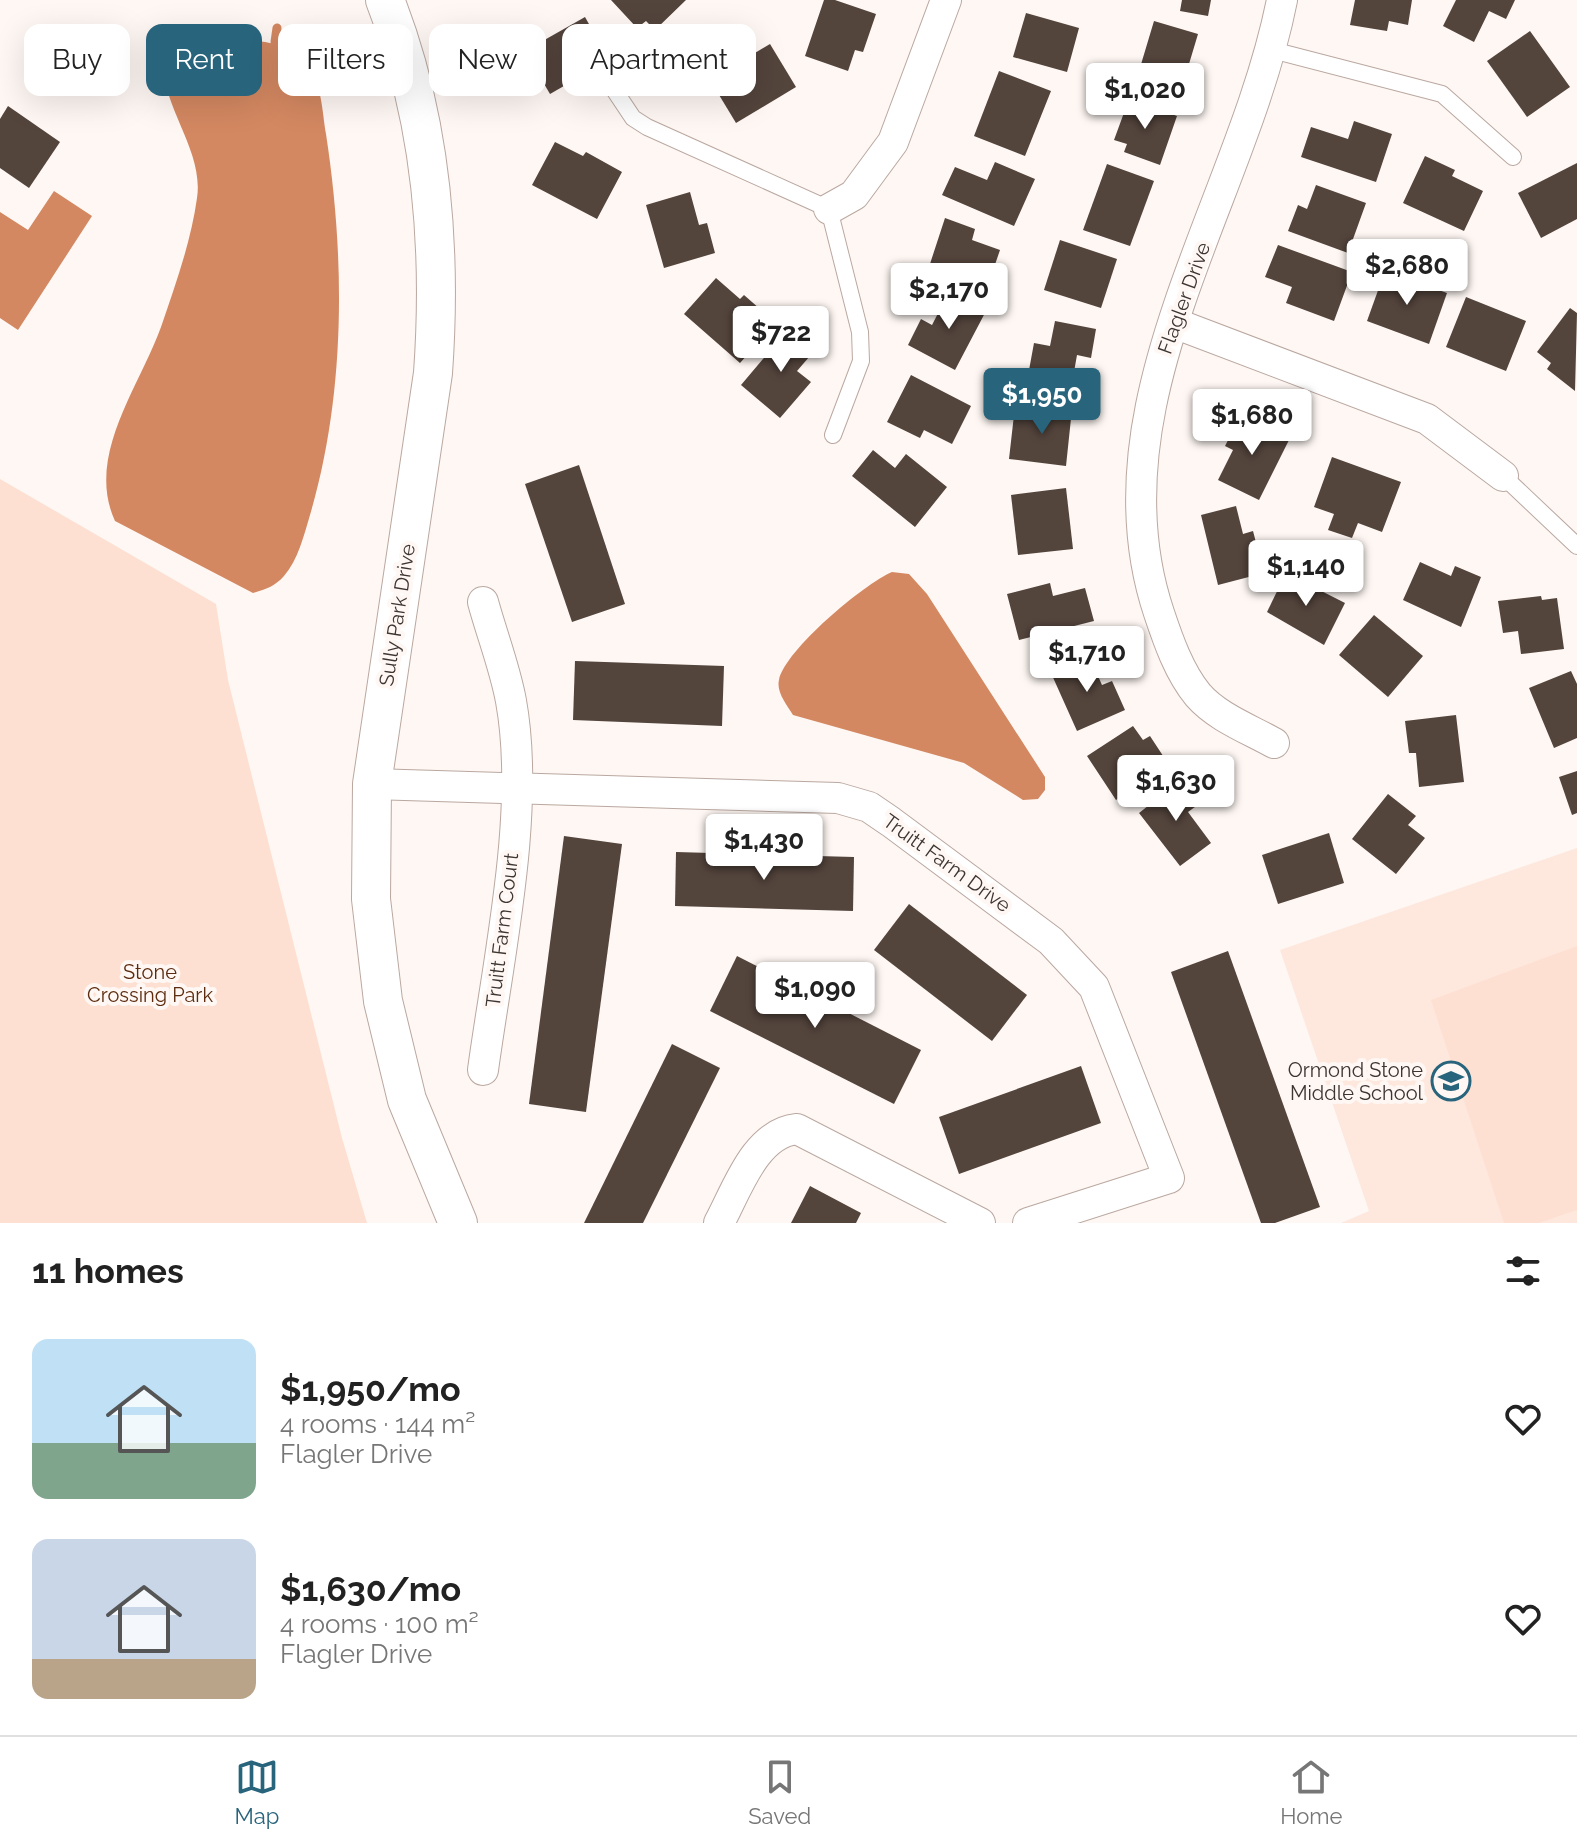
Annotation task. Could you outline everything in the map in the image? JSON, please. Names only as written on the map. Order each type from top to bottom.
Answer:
[{"type":"street","name":"Sully Park Drive","points":[[385,0],[407,67],[427,155],[437,248],[438,310],[433,373],[372,784],[371,899],[383,1001],[407,1100],[458,1223]]},
{"type":"street","points":[[829,209],[854,195],[887,152],[946,0]]},
{"type":"street","name":"Flagler Drive","points":[[1274,743],[1211,707],[1196,693],[1170,646],[1151,591],[1141,523],[1141,455],[1151,390],[1252,116],[1272,50],[1282,0]]},
{"type":"street","points":[[1174,323],[1427,419],[1503,476]]},
{"type":"street","name":"Truitt Farm Court","points":[[483,602],[511,702],[517,789],[483,1070]]},
{"type":"street","name":"Truitt Farm Drive","points":[[372,784],[838,798],[869,807],[1051,941],[1094,987],[1169,1178],[1028,1223]]},
{"type":"street","points":[[719,1223],[764,1145],[782,1130],[797,1129],[980,1223]]},
{"type":"lane","points":[[1272,50],[1442,94],[1513,157]]},
{"type":"lane","points":[[618,96],[633,118],[647,127],[829,209],[861,346],[861,361],[833,435]]},
{"type":"lane","points":[[1503,476],[1577,546]]},
{"type":"shaded area","points":[[262,42],[278,46],[278,96],[320,96],[337,229],[339,277],[336,374],[330,421],[322,469],[293,563],[280,580],[253,593],[115,521],[108,496],[107,472],[111,447],[172,296],[187,247],[197,198],[195,164],[170,98],[262,96]]},
{"type":"shaded area","points":[[54,191],[92,216],[18,330],[0,318],[0,212],[28,230]]},
{"type":"shaded area","points":[[892,572],[909,574],[927,594],[1045,777],[1045,790],[1038,799],[1023,800],[964,763],[793,715],[779,689],[784,667],[827,619],[863,590]]},
{"type":"shaded area","name":"Ormond Stone Middle School","points":[[1577,848],[1577,1223],[1341,1223],[1369,1211],[1280,950]]},
{"type":"green space","name":"Stone Crossing Park","points":[[0,479],[216,604],[228,680],[342,1138],[367,1223],[0,1223]]},
{"type":"green space","points":[[1577,946],[1577,1210],[1539,1223],[1504,1223],[1431,1000]]},
{"type":"building","points":[[611,0],[686,0],[661,24],[646,21],[633,24]]},
{"type":"building","points":[[824,0],[835,0],[876,14],[863,52],[855,50],[848,71],[805,56]]},
{"type":"building","points":[[1182,0],[1211,0],[1208,16],[1180,11]]},
{"type":"building","points":[[1355,0],[1412,0],[1408,25],[1389,21],[1387,31],[1350,25]]},
{"type":"building","points":[[1456,0],[1515,0],[1506,19],[1489,11],[1474,42],[1443,26]]},
{"type":"building","points":[[1026,13],[1079,28],[1067,72],[1013,57]]},
{"type":"building","points":[[585,17],[589,24],[573,24]]},
{"type":"building","points":[[1154,21],[1198,34],[1189,64],[1196,66],[1187,96],[1136,81]]},
{"type":"building","points":[[562,30],[562,87],[550,94],[546,87],[546,39]]},
{"type":"building","points":[[1530,31],[1570,87],[1527,117],[1487,61]]},
{"type":"building","points":[[770,44],[796,87],[736,123],[720,96],[756,96],[756,52]]},
{"type":"building","points":[[999,71],[1051,91],[1025,156],[974,136]]},
{"type":"building","points":[[1129,99],[1177,116],[1160,165],[1124,152],[1127,144],[1114,140]]},
{"type":"building","points":[[8,106],[60,142],[29,188],[0,168],[0,119]]},
{"type":"building","points":[[1354,121],[1392,134],[1376,182],[1301,157],[1311,127],[1348,139]]},
{"type":"building","points":[[555,142],[583,156],[586,152],[622,172],[597,219],[532,185]]},
{"type":"building","points":[[1425,156],[1455,170],[1452,176],[1483,191],[1464,231],[1403,203]]},
{"type":"building","points":[[995,162],[1035,179],[1014,226],[942,195],[955,167],[987,180]]},
{"type":"building","points":[[1577,163],[1577,219],[1541,238],[1518,193]]},
{"type":"building","points":[[1107,164],[1154,181],[1130,246],[1083,230]]},
{"type":"building","points":[[1316,185],[1366,203],[1348,253],[1288,231],[1298,205],[1307,209]]},
{"type":"building","points":[[690,192],[699,225],[707,223],[715,253],[664,268],[646,205]]},
{"type":"building","points":[[945,218],[975,229],[972,240],[1000,250],[986,291],[928,270]]},
{"type":"building","points":[[1060,240],[1117,259],[1101,308],[1044,290]]},
{"type":"building","points":[[1278,245],[1352,272],[1334,321],[1286,303],[1292,287],[1265,277]]},
{"type":"building","points":[[1385,271],[1447,293],[1429,344],[1367,321]]},
{"type":"building","points":[[716,278],[740,299],[744,295],[776,323],[740,363],[684,314]]},
{"type":"building","points":[[949,292],[986,311],[955,370],[908,345],[921,319],[932,325]]},
{"type":"building","points":[[1466,297],[1526,321],[1506,371],[1446,347]]},
{"type":"building","points":[[1570,308],[1577,313],[1575,391],[1547,369],[1551,363],[1537,352]]},
{"type":"building","points":[[1055,321],[1096,329],[1091,358],[1077,355],[1071,389],[1027,381],[1034,343],[1050,346]]},
{"type":"building","points":[[790,327],[816,349],[797,371],[811,382],[780,418],[741,385]]},
{"type":"building","points":[[911,375],[971,406],[952,444],[924,430],[920,438],[887,422]]},
{"type":"building","points":[[1034,405],[1072,409],[1066,466],[1009,459],[1014,415],[1033,417]]},
{"type":"building","points":[[1241,415],[1289,440],[1259,500],[1218,480],[1233,450],[1225,446]]},
{"type":"building","points":[[873,450],[895,468],[906,454],[947,487],[915,527],[852,476]]},
{"type":"building","points":[[1332,457],[1401,482],[1382,532],[1358,523],[1352,538],[1328,530],[1334,514],[1314,507]]},
{"type":"building","points":[[579,465],[625,604],[572,622],[525,484]]},
{"type":"building","points":[[1066,488],[1073,549],[1018,555],[1011,495]]},
{"type":"building","points":[[1236,506],[1243,534],[1253,531],[1264,573],[1218,585],[1201,515]]},
{"type":"building","points":[[1420,562],[1451,576],[1455,566],[1481,577],[1461,627],[1403,600]]},
{"type":"building","points":[[1286,573],[1345,603],[1324,645],[1267,612]]},
{"type":"building","points":[[1050,583],[1053,596],[1085,588],[1094,621],[1019,640],[1007,594]]},
{"type":"building","points":[[1541,596],[1542,600],[1557,598],[1564,649],[1521,654],[1518,631],[1503,633],[1498,601]]},
{"type":"building","points":[[1374,615],[1423,656],[1388,697],[1339,655]]},
{"type":"building","points":[[1089,656],[1102,685],[1112,681],[1125,710],[1077,731],[1051,673]]},
{"type":"building","points":[[575,661],[724,666],[722,726],[573,720]]},
{"type":"building","points":[[1571,671],[1577,684],[1577,738],[1554,748],[1529,688]]},
{"type":"building","points":[[1456,715],[1464,782],[1419,787],[1416,753],[1409,753],[1405,721]]},
{"type":"building","points":[[1133,726],[1143,740],[1150,736],[1169,765],[1116,800],[1087,756]]},
{"type":"building","points":[[1577,771],[1577,813],[1572,815],[1559,777]]},
{"type":"building","points":[[1181,780],[1199,804],[1188,812],[1211,843],[1180,866],[1139,813]]},
{"type":"building","points":[[1388,794],[1416,816],[1408,825],[1425,838],[1396,874],[1352,839]]},
{"type":"building","points":[[1329,833],[1344,883],[1278,904],[1262,855]]},
{"type":"building","points":[[564,836],[622,844],[586,1112],[529,1104]]},
{"type":"building","points":[[676,852],[854,857],[853,911],[675,906]]},
{"type":"building","points":[[909,904],[1027,995],[992,1041],[874,950]]},
{"type":"building","points":[[1228,951],[1320,1207],[1275,1223],[1261,1223],[1171,972]]},
{"type":"building","points":[[737,956],[921,1050],[894,1104],[710,1011]]},
{"type":"building","points":[[672,1044],[720,1068],[643,1223],[584,1223]]},
{"type":"building","points":[[1081,1066],[1101,1123],[959,1174],[939,1117]]},
{"type":"building","points":[[810,1186],[861,1213],[856,1223],[791,1223]]},
{"type":"waterway","points":[[275,42],[277,28]]},
{"type":"place","name":"Ormond Stone Middle School","points":[[1451,1081]]}]
